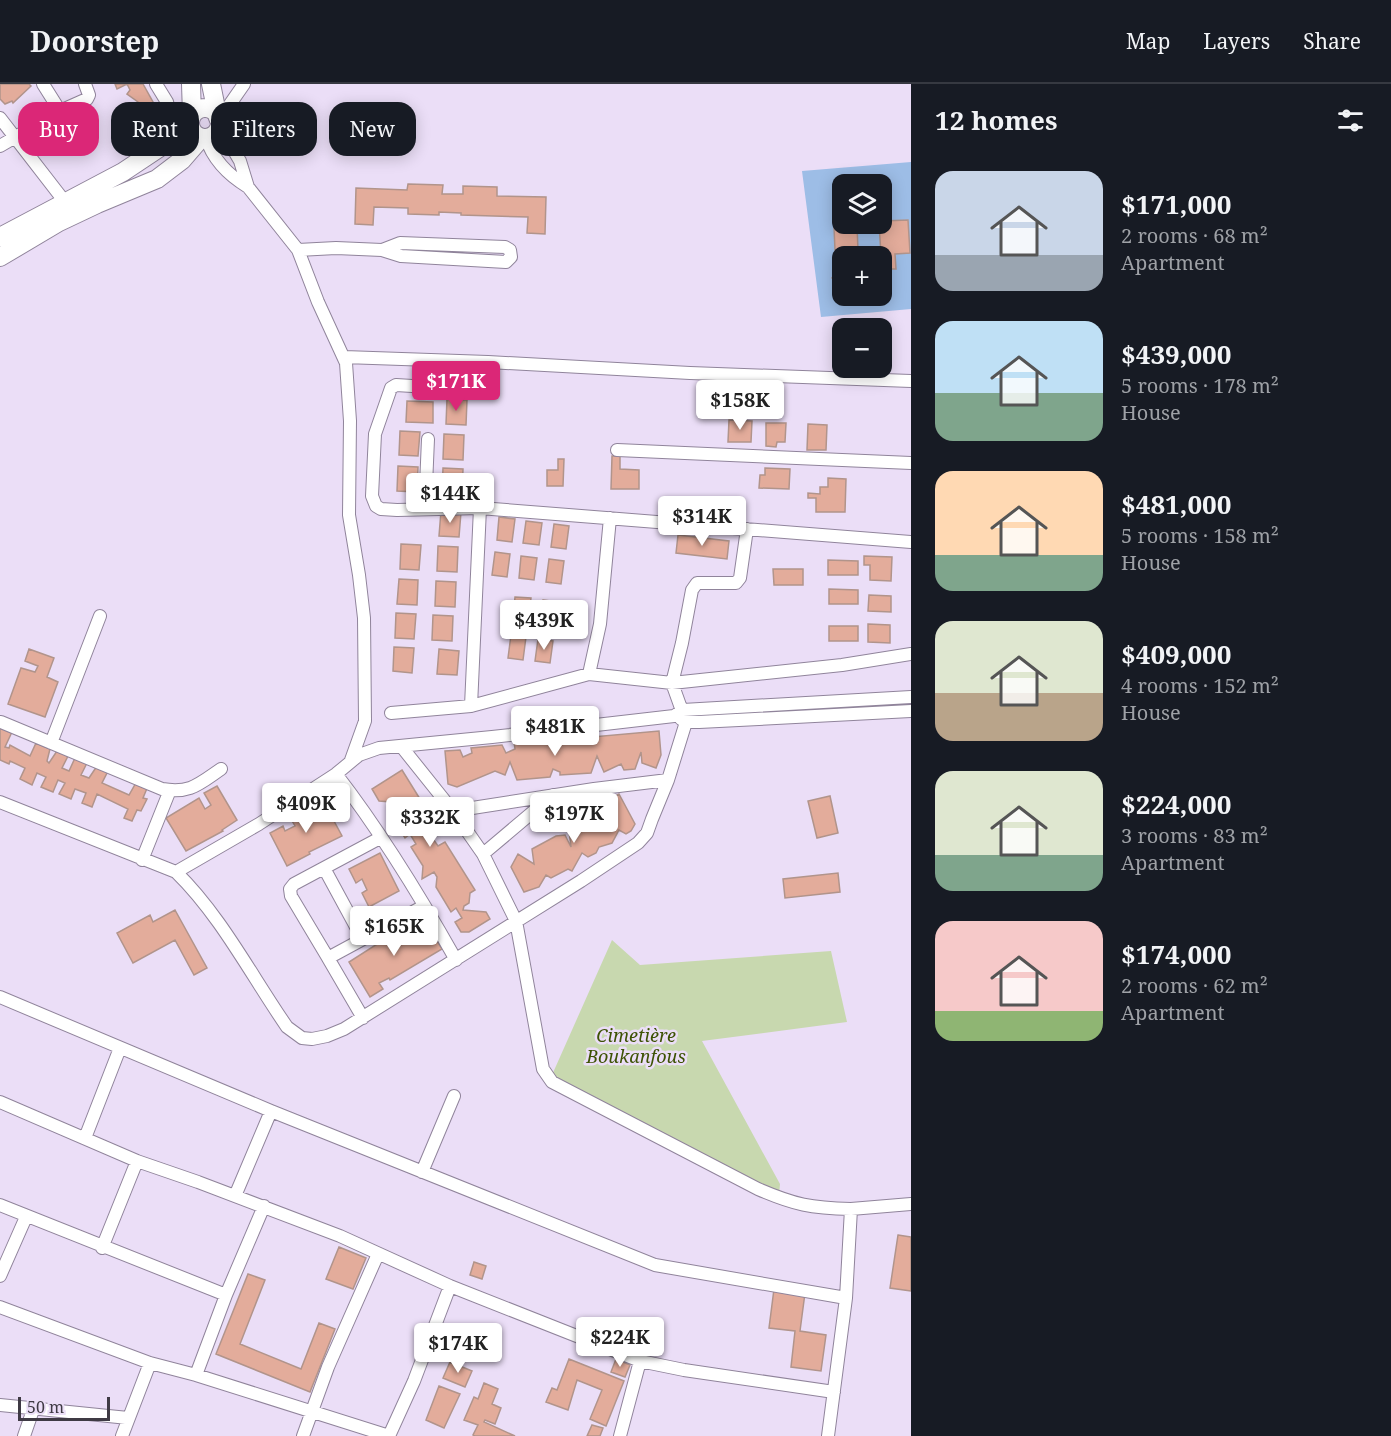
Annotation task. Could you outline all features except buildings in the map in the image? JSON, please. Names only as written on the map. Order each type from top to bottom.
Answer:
[{"type":"main road","points":[[191,84],[191,102]]},
{"type":"main road","points":[[212,84],[215,102]]},
{"type":"main road","points":[[0,257],[59,222],[157,179],[182,160],[204,138],[211,135]]},
{"type":"main road","points":[[199,136],[204,138]]},
{"type":"main road","points":[[0,237],[123,172],[147,156]]},
{"type":"street","points":[[43,84],[54,102]]},
{"type":"street","points":[[80,102],[87,99],[89,95],[85,84]]},
{"type":"street","points":[[156,84],[167,102]]},
{"type":"street","points":[[232,102],[244,84]]},
{"type":"street","points":[[0,118],[64,202]]},
{"type":"street","points":[[0,146],[18,135]]},
{"type":"street","points":[[204,138],[212,154],[236,180],[248,187],[298,250],[318,302],[345,357],[350,421],[349,515],[364,618],[365,721],[350,761]]},
{"type":"street","points":[[237,156],[248,187]]},
{"type":"street","points":[[298,250],[336,248],[382,250],[401,256],[506,262],[511,257],[510,250],[505,247],[400,243],[382,250]]},
{"type":"street","points":[[345,357],[477,361],[690,374],[911,381]]},
{"type":"street","points":[[461,389],[396,385],[391,388],[375,434],[372,496],[376,506],[381,509],[397,510],[480,508],[911,542]]},
{"type":"street","points":[[425,508],[428,440]]},
{"type":"street","points":[[617,450],[911,463]]},
{"type":"street","points":[[471,706],[480,508]]},
{"type":"street","points":[[589,674],[600,624],[610,518]]},
{"type":"street","points":[[0,802],[176,872],[197,892],[218,921],[287,1027],[302,1038],[327,1036],[363,1018],[581,881],[638,843],[647,833],[668,780],[681,716],[672,683],[694,586],[697,583],[736,583],[740,578],[747,529]]},
{"type":"street","points":[[51,742],[100,616]]},
{"type":"street","points":[[391,713],[471,706],[589,674],[672,683],[842,665],[911,654]]},
{"type":"street","points":[[176,872],[260,824],[336,774],[359,755],[379,748],[492,738],[681,716],[911,697]]},
{"type":"street","points":[[681,716],[911,711]]},
{"type":"street","points":[[1,722],[176,792],[190,789],[221,769]]},
{"type":"street","points":[[401,746],[453,811],[483,854],[516,921],[543,1069],[552,1082],[758,1189],[789,1202],[819,1208],[852,1209],[911,1204]]},
{"type":"street","points":[[336,774],[357,802],[456,960]]},
{"type":"street","points":[[453,811],[554,794],[668,780]]},
{"type":"street","points":[[142,860],[170,790]]},
{"type":"street","points":[[483,854],[554,794]]},
{"type":"street","points":[[363,1018],[291,896],[290,889],[294,884],[380,838]]},
{"type":"street","points":[[324,868],[362,938]]},
{"type":"street","points":[[328,958],[424,906]]},
{"type":"street","points":[[0,997],[271,1111],[655,1265],[846,1298]]},
{"type":"street","points":[[85,1138],[120,1048]]},
{"type":"street","points":[[422,1172],[454,1096]]},
{"type":"street","points":[[0,1102],[137,1161],[264,1206],[450,1286],[640,1361],[684,1370],[834,1392]]},
{"type":"street","points":[[235,1196],[271,1111]]},
{"type":"street","points":[[102,1248],[137,1161]]},
{"type":"street","points":[[0,1205],[102,1248],[226,1295]]},
{"type":"street","points":[[196,1375],[226,1295],[264,1206]]},
{"type":"street","points":[[828,1436],[846,1298],[852,1209]]},
{"type":"street","points":[[0,1276],[26,1216]]},
{"type":"street","points":[[303,1436],[328,1367],[378,1254]]},
{"type":"street","points":[[0,1306],[150,1363],[196,1375],[389,1436],[414,1381],[450,1286]]},
{"type":"street","points":[[620,1436],[640,1361]]},
{"type":"street","points":[[122,1436],[150,1363]]},
{"type":"street","points":[[0,1405],[128,1418]]},
{"type":"street","points":[[24,1436],[33,1410]]},
{"type":"green space","name":"Cimetière Boukanfous","points":[[612,940],[640,965],[831,951],[847,1022],[702,1041],[780,1184],[779,1195],[552,1075]]},
{"type":"water","points":[[911,162],[911,309],[821,317],[802,171]]}]
